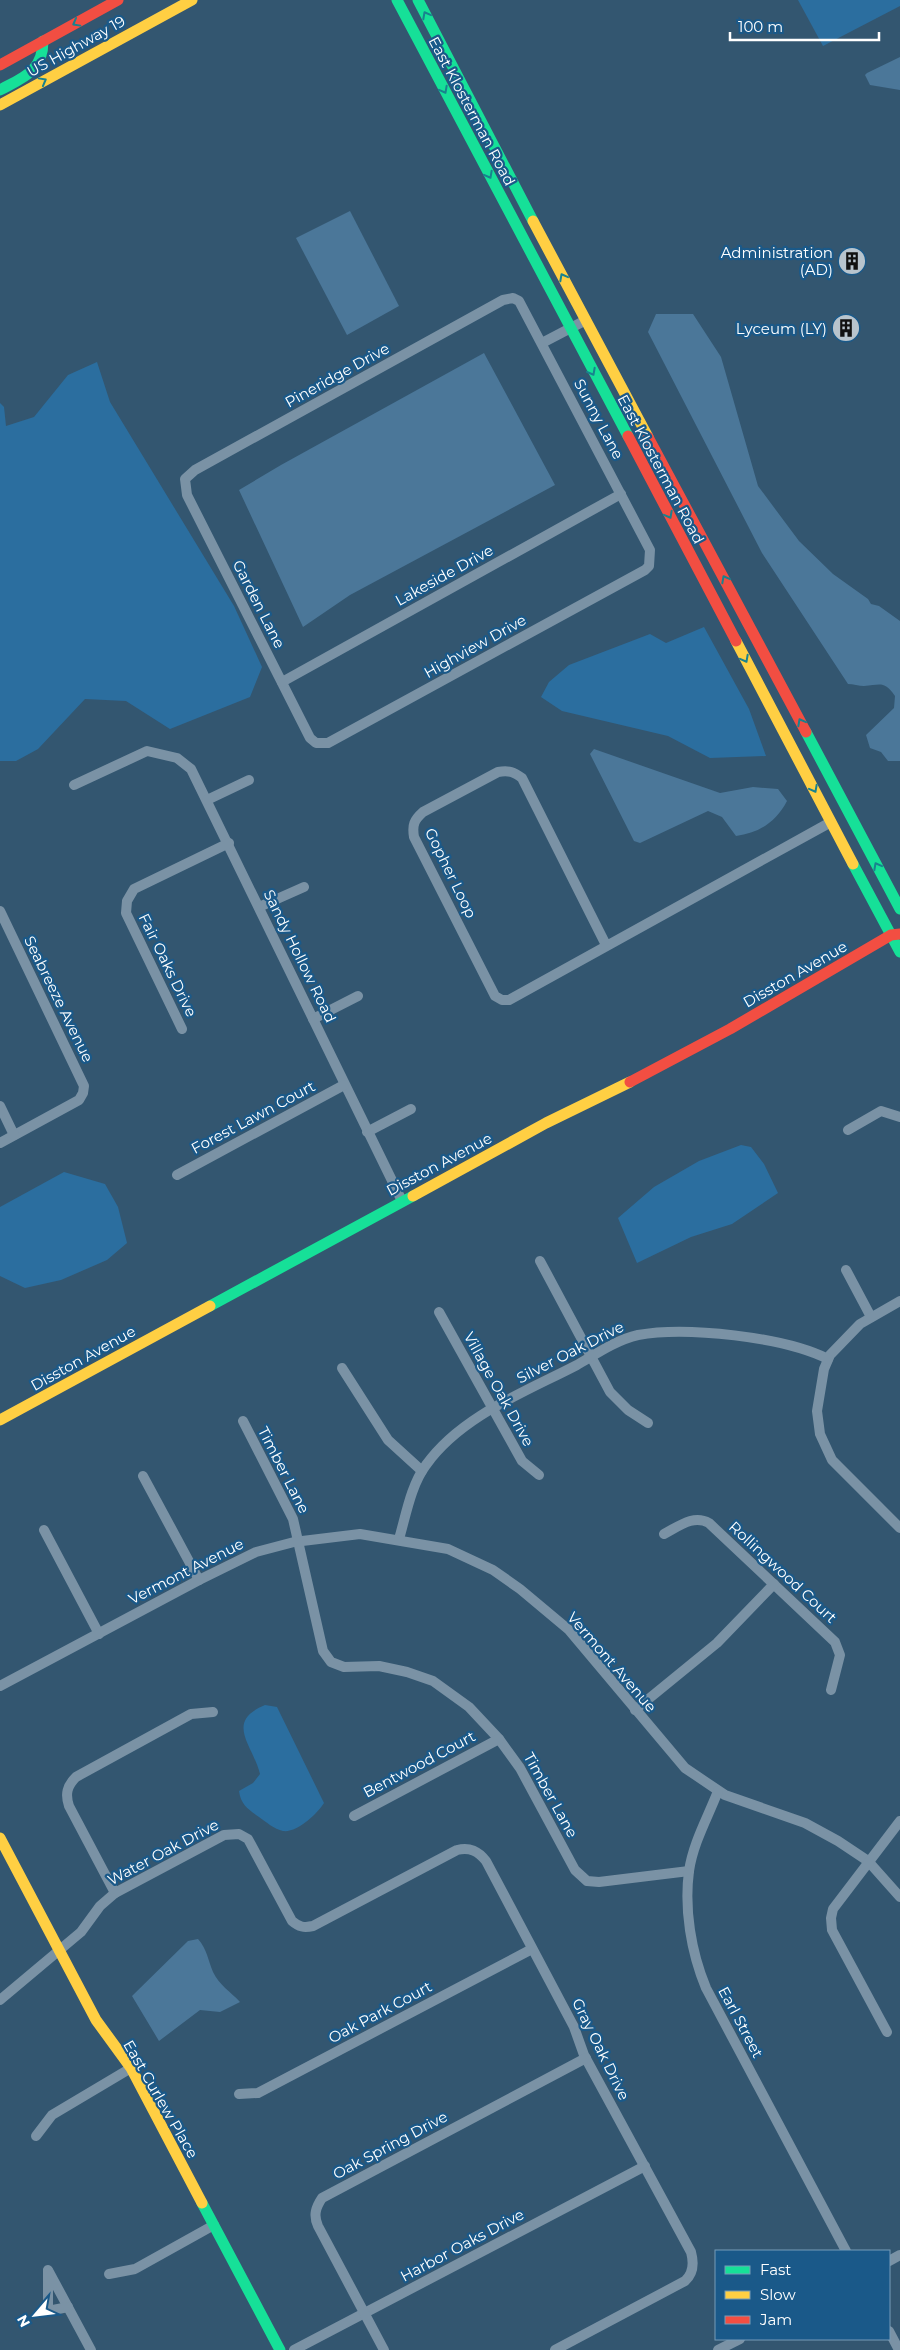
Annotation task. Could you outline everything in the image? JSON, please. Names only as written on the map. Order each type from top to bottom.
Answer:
[{"type":"main road","name":"US Highway 19","points":[[0,65],[118,0]]},
{"type":"main road","name":"US Highway 19","points":[[0,105],[192,0]]},
{"type":"main road","name":"East Klosterman Road","points":[[397,0],[831,822],[896,934],[900,952]]},
{"type":"main road","name":"East Klosterman Road","points":[[418,0],[900,909]]},
{"type":"main road","points":[[0,90],[41,63],[44,54],[43,41]]},
{"type":"main road","points":[[896,934],[900,922]]},
{"type":"main road","name":"Disston Avenue","points":[[0,1420],[546,1123],[722,1034],[896,934]]},
{"type":"main road","name":"East Curlew Place","points":[[0,1838],[100,2025],[131,2068],[280,2350]]},
{"type":"street","name":"Sunny Lane","points":[[506,299],[513,298],[519,301],[650,550],[649,566]]},
{"type":"street","name":"Pineridge Drive","points":[[185,479],[195,470],[506,299]]},
{"type":"street","points":[[542,344],[586,320]]},
{"type":"street","name":"Garden Lane","points":[[185,479],[187,495],[313,741]]},
{"type":"street","name":"Lakeside Drive","points":[[282,682],[621,494]]},
{"type":"street","name":"Highview Drive","points":[[313,741],[319,744],[328,743],[645,570],[649,566]]},
{"type":"street","name":"Sandy Hollow Road","points":[[74,785],[147,751],[171,756],[191,769],[402,1201]]},
{"type":"street","name":"Gopher Loop","points":[[606,945],[522,778],[507,770],[498,772],[415,819],[414,837],[495,996],[502,1000],[509,1000],[831,822]]},
{"type":"street","points":[[207,800],[249,780]]},
{"type":"street","name":"Fair Oaks Drive","points":[[182,1029],[126,914],[127,901],[134,889],[228,843]]},
{"type":"street","points":[[259,907],[304,887]]},
{"type":"street","name":"Seabreeze Avenue","points":[[0,911],[84,1086],[84,1093],[79,1100],[14,1135]]},
{"type":"street","points":[[313,1019],[358,996]]},
{"type":"street","name":"Forest Lawn Court","points":[[177,1175],[344,1085]]},
{"type":"street","points":[[0,1106],[14,1135],[0,1143]]},
{"type":"street","points":[[368,1132],[411,1110]]},
{"type":"street","points":[[848,1130],[881,1112],[900,1117]]},
{"type":"street","points":[[540,1261],[591,1357],[616,1399],[648,1423]]},
{"type":"street","points":[[846,1270],[871,1317]]},
{"type":"street","points":[[900,1301],[871,1317],[849,1333],[828,1358],[819,1392],[817,1411],[819,1428],[826,1450],[835,1464],[900,1528]]},
{"type":"street","name":"Village Oak Drive","points":[[439,1312],[522,1461],[539,1475]]},
{"type":"street","name":"Silver Oak Drive","points":[[399,1540],[414,1488],[422,1471],[452,1437],[493,1409],[629,1337],[681,1332],[772,1340],[828,1358]]},
{"type":"street","points":[[342,1368],[388,1440],[422,1471]]},
{"type":"street","name":"Timber Lane","points":[[243,1421],[289,1507],[300,1541],[320,1645],[332,1662],[344,1667],[374,1665],[389,1667],[433,1681],[469,1707],[498,1739],[520,1768],[575,1870],[583,1878],[599,1882],[689,1871]]},
{"type":"street","points":[[142,1476],[199,1580]]},
{"type":"street","name":"Rollingwood Court","points":[[664,1534],[687,1522],[702,1519],[709,1523],[835,1642],[840,1656],[831,1690]]},
{"type":"street","points":[[44,1530],[99,1634]]},
{"type":"street","name":"Vermont Avenue","points":[[0,1686],[250,1554],[300,1541],[352,1534],[448,1549],[493,1570],[520,1589],[569,1630],[680,1764],[718,1791],[814,1828],[846,1845],[868,1861],[900,1898]]},
{"type":"street","points":[[635,1710],[717,1643],[774,1584]]},
{"type":"street","points":[[114,1892],[69,1806],[66,1796],[69,1786],[76,1777],[191,1714],[213,1712]]},
{"type":"street","name":"Bentwood Court","points":[[354,1816],[498,1739]]},
{"type":"street","name":"Earl Street","points":[[718,1791],[698,1840],[689,1871],[691,1939],[703,1981],[845,2250]]},
{"type":"street","points":[[887,2032],[831,1926],[833,1909],[900,1821]]},
{"type":"street","name":"Water Oak Drive","points":[[0,2000],[59,1948],[81,1932],[100,1906],[114,1892],[224,1835],[238,1834],[251,1843],[292,1921],[305,1928],[313,1926],[452,1852],[462,1849],[472,1850]]},
{"type":"street","name":"Gray Oak Drive","points":[[472,1850],[486,1861],[574,2027],[586,2058],[691,2252],[693,2268],[685,2281],[555,2350]]},
{"type":"street","name":"Oak Park Court","points":[[239,2094],[258,2093],[532,1949]]},
{"type":"street","name":"Oak Spring Drive","points":[[384,2350],[315,2220],[316,2206],[322,2198],[586,2058]]},
{"type":"street","points":[[36,2136],[52,2116],[131,2068]]},
{"type":"street","name":"Harbor Oaks Drive","points":[[294,2350],[645,2166]]},
{"type":"street","points":[[109,2274],[135,2269],[214,2225]]},
{"type":"street","points":[[68,2307],[91,2350]]},
{"type":"street","points":[[890,2333],[899,2350]]},
{"type":"street","points":[[718,2350],[740,2343]]},
{"type":"shaded area","points":[[798,0],[900,0],[900,6],[823,46]]},
{"type":"shaded area","points":[[900,57],[900,90],[870,85],[865,75],[867,73]]},
{"type":"shaded area","points":[[350,211],[399,306],[347,335],[296,238]]},
{"type":"shaded area","points":[[656,314],[693,314],[721,357],[758,486],[799,541],[833,574],[868,599],[871,604],[879,606],[900,621],[900,761],[888,761],[881,752],[870,748],[866,735],[894,708],[895,696],[885,686],[848,684],[762,553],[648,332]]},
{"type":"shaded area","points":[[484,353],[555,485],[350,595],[303,627],[239,490]]},
{"type":"shaded area","points":[[97,362],[110,402],[234,606],[262,667],[250,697],[170,729],[126,701],[85,699],[38,749],[16,761],[0,761],[0,403],[4,407],[6,426],[34,417],[68,375]]},
{"type":"shaded area","points":[[704,627],[749,709],[766,756],[710,758],[668,736],[562,711],[541,697],[549,682],[569,665],[650,634],[666,643]]},
{"type":"shaded area","points":[[594,749],[720,793],[753,787],[778,789],[787,801],[772,821],[752,832],[736,836],[722,817],[708,811],[640,843],[634,841],[590,754]]},
{"type":"shaded area","points":[[741,1145],[751,1147],[764,1164],[778,1193],[732,1224],[691,1237],[637,1263],[618,1218],[654,1187],[699,1161]]},
{"type":"shaded area","points":[[64,1172],[105,1184],[118,1207],[127,1243],[107,1260],[61,1280],[25,1288],[0,1276],[0,1207]]},
{"type":"shaded area","points":[[265,1705],[277,1707],[324,1803],[306,1822],[288,1831],[276,1829],[252,1812],[243,1803],[239,1791],[253,1783],[260,1774],[244,1735],[244,1727],[246,1719]]},
{"type":"shaded area","points":[[198,1939],[216,1977],[240,2002],[220,2012],[200,2010],[159,2041],[132,1996],[188,1941]]},
{"type":"traffic: fast","points":[[397,0],[628,436]]},
{"type":"traffic: fast","points":[[418,0],[533,221]]},
{"type":"traffic: fast","points":[[0,90],[24,77],[36,66],[40,59],[43,41]]},
{"type":"traffic: fast","points":[[806,732],[900,909]]},
{"type":"traffic: fast","points":[[853,864],[900,952]]},
{"type":"traffic: fast","points":[[210,1306],[413,1196]]},
{"type":"traffic: fast","points":[[202,2203],[280,2350]]},
{"type":"traffic: slow","points":[[0,105],[192,0]]},
{"type":"traffic: slow","points":[[533,221],[648,437]]},
{"type":"traffic: slow","points":[[736,641],[853,864]]},
{"type":"traffic: slow","points":[[413,1196],[546,1123],[630,1082]]},
{"type":"traffic: slow","points":[[0,1420],[210,1306]]},
{"type":"traffic: slow","points":[[0,1838],[96,2020],[131,2068],[202,2203]]},
{"type":"traffic: jam","points":[[0,65],[118,0]]},
{"type":"traffic: jam","points":[[628,436],[736,641]]},
{"type":"traffic: jam","points":[[648,437],[806,732]]},
{"type":"traffic: jam","points":[[630,1082],[730,1029],[891,935],[900,934]]},
{"type":"place","name":"Administration (AD)","points":[[852,261]]},
{"type":"place","name":"Lyceum (LY)","points":[[846,328]]}]
